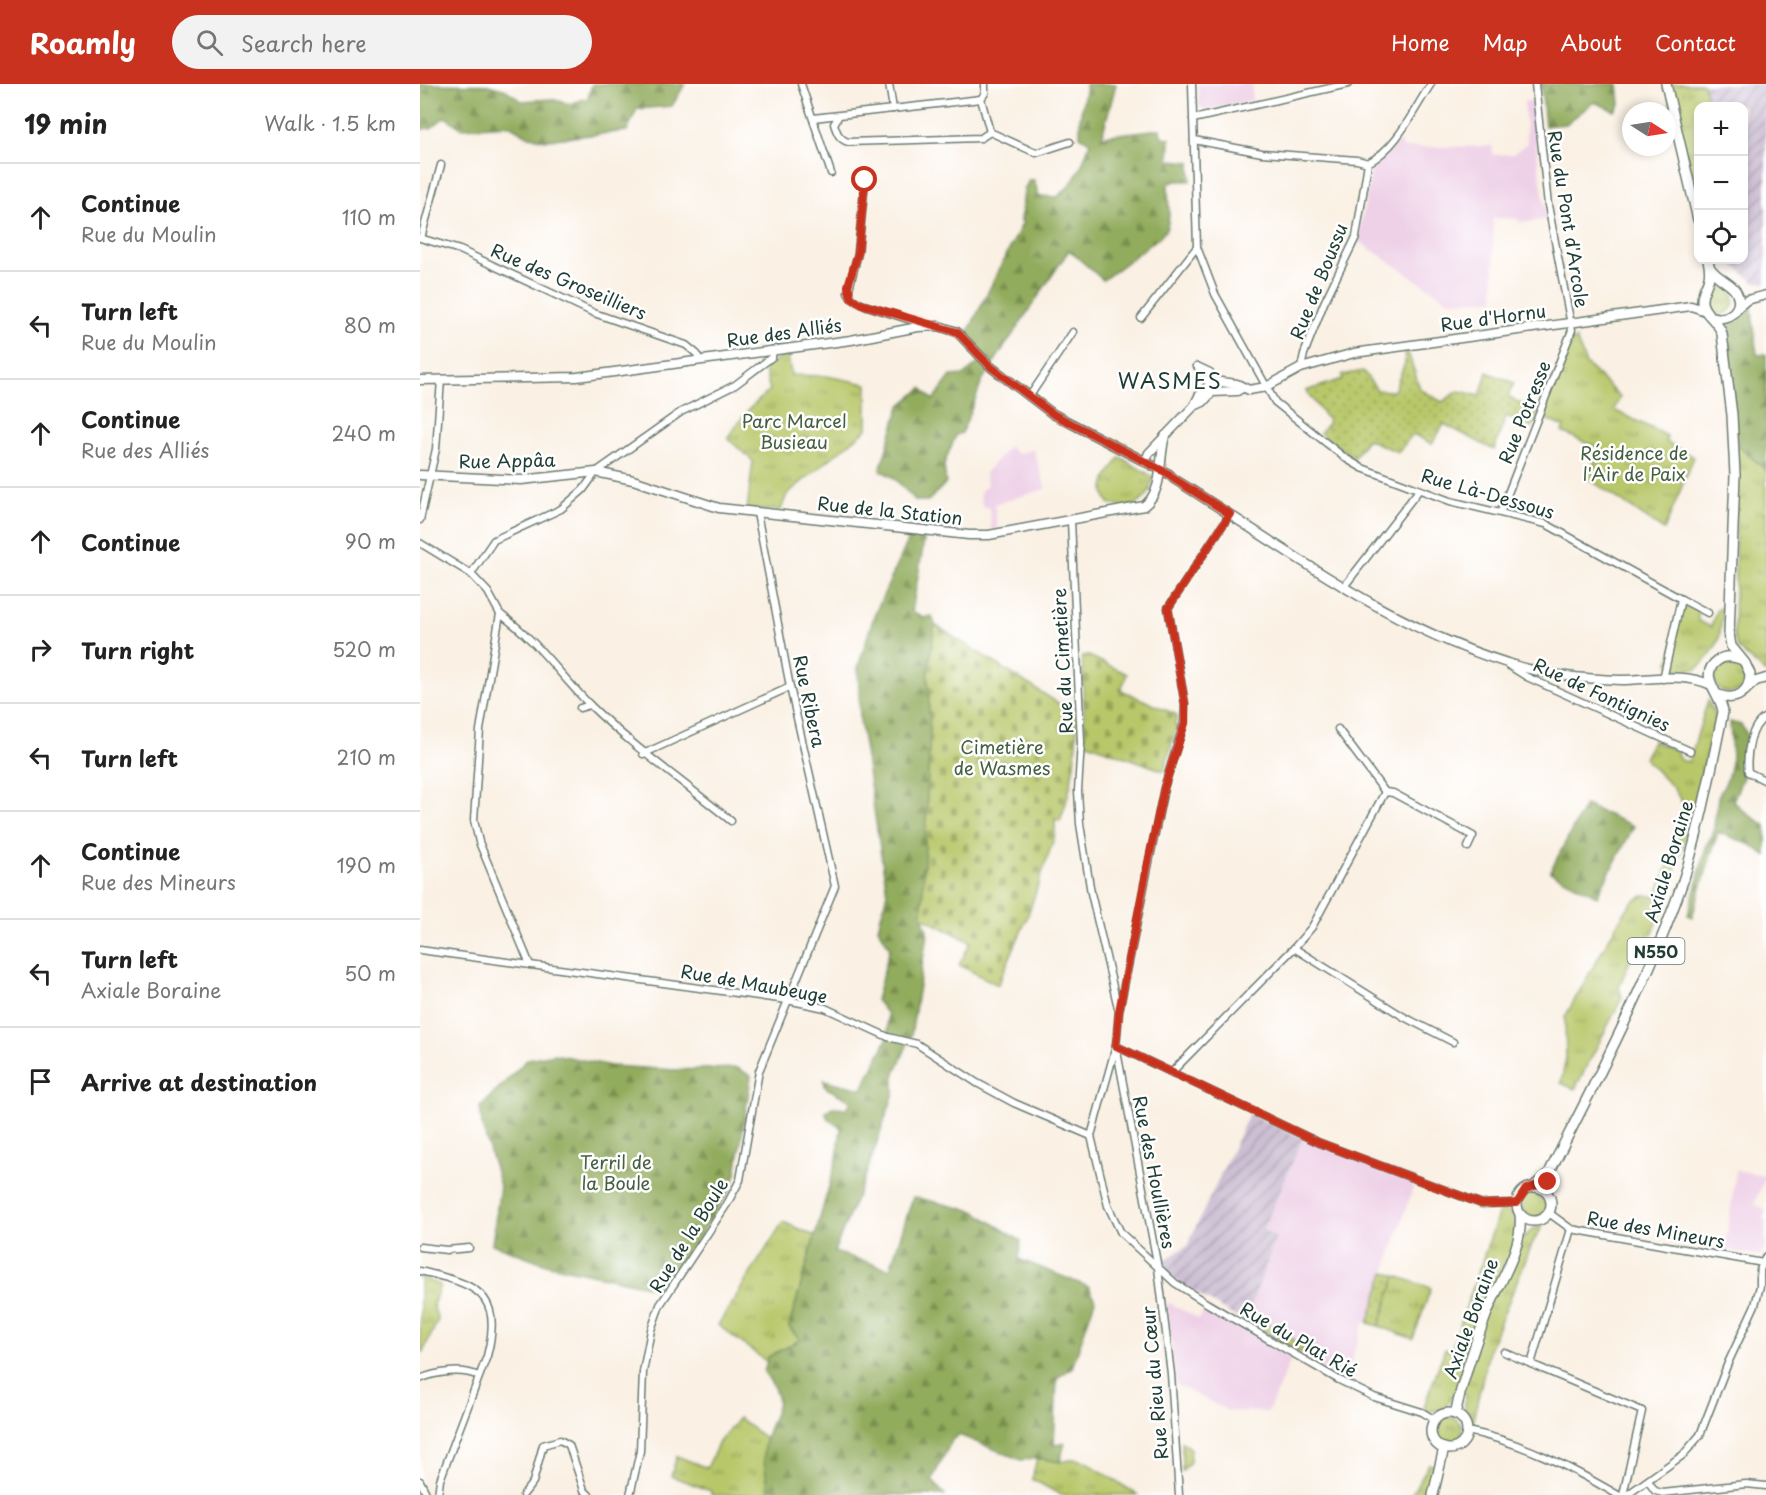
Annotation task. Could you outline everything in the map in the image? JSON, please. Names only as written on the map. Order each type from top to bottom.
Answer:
[{"type":"main road","points":[[1666,84],[1696,210]]},
{"type":"main road","points":[[1709,264],[1715,276],[1736,291],[1738,300],[1722,334]]},
{"type":"main road","points":[[1709,264],[1705,292],[1709,314],[1722,334],[1735,464],[1729,634],[1731,646],[1742,661],[1750,680],[1741,694],[1719,695]]},
{"type":"main road","points":[[1705,292],[1716,283],[1726,283]]},
{"type":"main road","points":[[1709,314],[1719,318],[1733,312]]},
{"type":"main road","points":[[1711,685],[1709,678],[1715,663],[1724,652],[1729,634]]},
{"type":"main road","points":[[1715,663],[1729,656],[1742,661]]},
{"type":"main road","name":"Axiale Boraine","points":[[1548,1175],[1634,1002],[1674,906],[1699,825],[1723,712],[1719,695],[1711,685]]},
{"type":"main road","name":"Axiale Boraine","points":[[1723,712],[1741,694]]},
{"type":"main road","name":"N550","points":[[1517,1203],[1521,1193],[1548,1175]]},
{"type":"main road","name":"N550","points":[[1548,1175],[1551,1204],[1549,1213]]},
{"type":"main road","points":[[1534,1186],[1543,1189],[1549,1196]]},
{"type":"main road","points":[[1517,1203],[1520,1214],[1520,1235]]},
{"type":"main road","points":[[1520,1235],[1535,1221],[1549,1213]]},
{"type":"main road","points":[[1520,1214],[1535,1221]]},
{"type":"main road","name":"Axiale Boraine","points":[[1455,1414],[1465,1375],[1487,1313],[1520,1235]]},
{"type":"main road","points":[[1443,1414],[1455,1414],[1462,1419],[1467,1431],[1460,1445],[1444,1448],[1433,1437],[1435,1420],[1443,1414]]},
{"type":"main road","points":[[1434,1495],[1444,1448]]},
{"type":"street","points":[[801,84],[831,173]]},
{"type":"street","points":[[889,84],[893,109]]},
{"type":"street","points":[[985,84],[985,93],[981,99],[990,132]]},
{"type":"street","name":"Rue Là-Dessous","points":[[1192,84],[1197,247],[1215,294],[1275,402],[1344,458],[1362,468],[1464,506],[1501,511],[1562,530],[1708,613]]},
{"type":"street","points":[[1193,119],[1348,84]]},
{"type":"street","points":[[1194,140],[1262,153],[1357,160],[1368,164],[1381,156],[1390,146],[1431,84]]},
{"type":"street","name":"Rue du Pont d'Arcole","points":[[1535,84],[1548,205],[1571,323]]},
{"type":"street","points":[[813,118],[838,117],[859,111],[981,99]]},
{"type":"street","points":[[838,117],[834,124],[837,132],[843,140],[848,142],[981,138],[990,132]]},
{"type":"street","points":[[990,132],[1036,153],[1070,142]]},
{"type":"street","name":"Rue de Boussu","points":[[1301,368],[1304,354],[1324,303],[1356,237],[1368,164]]},
{"type":"street","points":[[421,238],[441,165]]},
{"type":"street","points":[[865,180],[858,253],[848,293],[851,298],[861,304],[929,326]]},
{"type":"street","name":"Rue des Groseilliers","points":[[421,238],[460,250],[594,313],[686,345],[697,354],[699,360]]},
{"type":"street","points":[[1141,318],[1197,247]]},
{"type":"street","points":[[1736,291],[1754,297]]},
{"type":"street","points":[[1705,292],[1691,306],[1709,314]]},
{"type":"street","points":[[1733,312],[1754,297],[1766,295]]},
{"type":"street","name":"Rue d'Hornu","points":[[1266,387],[1301,368],[1354,353],[1691,306]]},
{"type":"street","name":"Rue Potresse","points":[[1501,511],[1568,344],[1571,323]]},
{"type":"street","name":"Rue des Alliés","points":[[420,380],[567,377],[773,350],[929,326],[945,327],[957,332],[991,367],[1053,414],[1145,462],[1160,475]]},
{"type":"street","points":[[1029,397],[1073,332]]},
{"type":"street","points":[[471,574],[494,540],[561,508],[583,490],[596,472],[681,412],[735,385],[772,357],[773,350]]},
{"type":"street","points":[[420,520],[425,475],[433,468],[440,425],[441,380]]},
{"type":"street","points":[[1145,462],[1149,453],[1214,386],[1237,391],[1242,388],[1266,387]]},
{"type":"street","points":[[1165,436],[1159,459],[1160,475],[1174,479],[1343,588],[1437,638],[1503,662],[1571,676],[1694,678],[1705,674],[1715,663]]},
{"type":"street","name":"Rue Appâa","points":[[425,475],[521,480],[596,472]]},
{"type":"street","name":"Rue de la Station","points":[[596,472],[633,480],[703,504],[757,513],[969,536],[1011,532],[1144,506],[1150,501],[1160,475]]},
{"type":"street","points":[[1343,588],[1419,490]]},
{"type":"street","name":"Rue Ribera","points":[[757,513],[790,687],[834,886],[832,895]]},
{"type":"street","points":[[1091,1136],[1116,1046],[1119,1011],[1164,788],[1185,723],[1185,704],[1168,608],[1230,514]]},
{"type":"street","name":"Rue du Cimetière","points":[[1071,521],[1081,742],[1078,797],[1080,824],[1091,893],[1119,1011]]},
{"type":"street","points":[[420,543],[471,574],[488,592],[500,615],[516,625],[590,705],[643,754],[731,821]]},
{"type":"street","points":[[1663,679],[1681,599]]},
{"type":"street","points":[[500,615],[480,730],[474,798],[476,831],[487,864],[530,965]]},
{"type":"street","points":[[1742,661],[1766,678]]},
{"type":"street","name":"Rue de Fontignies","points":[[1503,662],[1527,677],[1690,751]]},
{"type":"street","points":[[1694,678],[1711,685]]},
{"type":"street","points":[[1741,694],[1753,683],[1766,678]]},
{"type":"street","points":[[643,754],[790,687]]},
{"type":"street","points":[[580,708],[590,705]]},
{"type":"street","points":[[1766,717],[1759,721],[1754,729],[1748,772],[1766,781]]},
{"type":"street","points":[[1338,729],[1383,794]]},
{"type":"street","points":[[1383,794],[1393,793],[1473,836],[1468,847]]},
{"type":"street","points":[[1171,1073],[1312,927],[1383,794]]},
{"type":"street","name":"Rue de la Boule","points":[[630,1495],[640,1451],[643,1372],[651,1330],[660,1305],[728,1204],[740,1180],[759,1071],[832,895]]},
{"type":"street","points":[[1294,948],[1404,1017],[1453,1042]]},
{"type":"street","name":"Rue de Maubeuge","points":[[420,950],[787,1000],[825,1008],[888,1037],[928,1049],[977,1083],[1014,1103],[1091,1136]]},
{"type":"street","points":[[1116,1046],[1320,1143],[1482,1204],[1517,1203]]},
{"type":"street","name":"Rue des Houllières","points":[[1116,1046],[1158,1268]]},
{"type":"street","name":"Rue du Plat Rié","points":[[1091,1136],[1100,1183],[1113,1219],[1130,1243],[1158,1268],[1193,1294],[1339,1380],[1374,1397],[1422,1412],[1435,1420]]},
{"type":"street","name":"Rue des Mineurs","points":[[1549,1213],[1571,1229],[1764,1260]]},
{"type":"street","points":[[1531,1364],[1571,1229]]},
{"type":"street","points":[[420,1247],[447,1250],[469,1248]]},
{"type":"street","points":[[1625,1495],[1683,1455],[1700,1435],[1734,1347],[1755,1305],[1763,1279],[1764,1260]]},
{"type":"street","name":"Rue Rieu du Cœur","points":[[1158,1268],[1171,1374],[1179,1495]]},
{"type":"street","points":[[420,1271],[464,1281],[481,1293],[490,1312],[492,1335],[440,1480],[438,1495]]},
{"type":"street","points":[[1504,1352],[1642,1411],[1625,1495]]},
{"type":"street","points":[[420,1379],[456,1372],[470,1372],[478,1376]]},
{"type":"street","points":[[1467,1431],[1514,1442],[1575,1470],[1618,1495]]},
{"type":"street","points":[[523,1495],[533,1482],[543,1445],[560,1440],[570,1445],[584,1490],[589,1495]]},
{"type":"street","points":[[420,1481],[427,1495]]},
{"type":"street","points":[[1648,1481],[1656,1491],[1663,1493],[1746,1484],[1766,1486]]},
{"type":"shaded area","points":[[1198,84],[1252,84],[1252,101],[1206,110],[1199,106]]},
{"type":"shaded area","points":[[1703,84],[1766,84],[1766,283],[1754,282],[1733,264],[1748,264],[1748,102],[1708,102]]},
{"type":"shaded area","points":[[1524,101],[1532,101],[1537,155],[1547,219],[1519,222],[1519,219],[1493,218],[1494,300],[1449,301],[1358,241],[1371,172],[1400,141],[1402,148],[1492,146],[1493,155],[1513,154],[1527,143]]},
{"type":"shaded area","points":[[1009,446],[1017,454],[1033,449],[1046,489],[994,504],[998,530],[992,532],[989,508],[982,506],[980,492],[987,485],[985,473]]},
{"type":"shaded area","points":[[1249,1114],[1303,1138],[1263,1230],[1276,1237],[1245,1323],[1178,1282],[1161,1268],[1162,1262],[1187,1246]]},
{"type":"shaded area","points":[[1304,1137],[1416,1179],[1368,1322],[1364,1322],[1344,1381],[1245,1323],[1276,1237],[1263,1230]]},
{"type":"shaded area","points":[[1736,1170],[1766,1176],[1754,1204],[1766,1210],[1763,1219],[1766,1220],[1766,1245],[1761,1256],[1725,1250]]},
{"type":"shaded area","points":[[1167,1304],[1199,1319],[1207,1306],[1292,1357],[1268,1412],[1228,1411],[1176,1384]]},
{"type":"green space","points":[[420,84],[488,85],[506,90],[522,101],[551,99],[570,104],[588,98],[592,84],[685,84],[672,106],[637,109],[627,131],[545,140],[526,135],[509,125],[461,128],[445,117],[431,128],[420,129]]},
{"type":"green space","points":[[1086,84],[1116,84],[1102,136],[1160,129],[1161,136],[1170,139],[1169,160],[1190,162],[1191,181],[1175,181],[1168,184],[1167,228],[1161,236],[1103,280],[1069,250],[983,379],[962,433],[956,435],[944,464],[946,483],[928,501],[916,501],[894,478],[880,470],[900,406],[922,388],[933,400],[951,376],[965,375],[982,359],[966,341],[967,334],[1023,222],[1021,221],[1024,190],[1029,180],[1034,180],[1039,196],[1057,197],[1069,186],[1085,158],[1090,142],[1080,136],[1080,119]]},
{"type":"green space","points":[[1541,84],[1618,84],[1620,104],[1615,111],[1594,102],[1566,124],[1545,126]]},
{"type":"green space","points":[[1666,84],[1703,84],[1708,102],[1694,102],[1694,202],[1676,126],[1676,102],[1670,102]]},
{"type":"green space","points":[[1720,286],[1730,290],[1734,300],[1730,310],[1720,314],[1710,310],[1706,300],[1710,290]]},
{"type":"green space","points":[[1751,301],[1757,355],[1766,354],[1766,470],[1737,445],[1727,342],[1733,319]]},
{"type":"green space","name":"Résidence de l'Air de Paix","points":[[1576,339],[1586,364],[1620,397],[1614,410],[1667,436],[1666,442],[1694,457],[1664,530],[1589,479],[1598,448],[1562,432],[1564,427],[1541,417],[1571,342]]},
{"type":"green space","points":[[1407,349],[1420,389],[1442,402],[1459,391],[1480,396],[1487,372],[1514,383],[1508,397],[1539,412],[1532,427],[1506,416],[1494,450],[1444,424],[1432,444],[1413,434],[1398,452],[1367,439],[1354,458],[1320,433],[1329,422],[1306,391],[1343,379],[1342,375],[1363,371],[1377,390],[1394,391],[1405,363],[1404,350]]},
{"type":"green space","name":"Parc Marcel Busieau","points":[[788,353],[791,375],[827,376],[867,384],[867,429],[787,494],[781,510],[747,510],[753,461],[727,438],[749,409],[770,390],[764,368]]},
{"type":"green space","points":[[1737,445],[1766,470],[1766,673],[1737,648],[1734,637]]},
{"type":"green space","points":[[1120,457],[1153,477],[1149,492],[1133,506],[1117,506],[1109,503],[1105,497],[1106,479]]},
{"type":"green space","points":[[911,534],[925,536],[912,611],[923,618],[932,616],[935,625],[928,672],[930,732],[922,917],[928,936],[911,1036],[894,1076],[894,1093],[867,1172],[834,1252],[890,1269],[913,1197],[974,1211],[1021,1241],[1019,1259],[1089,1287],[1095,1300],[1072,1368],[1057,1378],[1054,1445],[1065,1443],[1060,1462],[1037,1458],[1021,1460],[959,1435],[952,1440],[932,1480],[945,1495],[770,1495],[764,1465],[764,1447],[778,1402],[777,1394],[764,1372],[768,1357],[800,1340],[789,1327],[837,1158],[841,1128],[828,1119],[825,1111],[833,1107],[847,1108],[851,1101],[825,1087],[824,1080],[862,1089],[888,1037],[887,1014],[876,1000],[890,948],[878,928],[887,893],[860,720],[858,667],[874,616]]},
{"type":"green space","points":[[1687,605],[1698,610],[1698,621],[1711,627],[1717,609],[1723,608],[1720,636],[1715,648],[1697,669],[1676,670],[1669,663],[1683,607]]},
{"type":"green space","name":"Cimetière de Wasmes","points":[[935,625],[1077,715],[1073,769],[1068,795],[1060,821],[1055,819],[1055,835],[1027,918],[998,985],[959,965],[971,942],[922,917],[930,732],[928,672]]},
{"type":"green space","name":"Cimetière de Wasmes","points":[[1082,656],[1089,656],[1127,674],[1121,690],[1177,715],[1175,725],[1177,727],[1164,771],[1085,742]]},
{"type":"green space","points":[[1730,661],[1741,666],[1746,677],[1741,688],[1730,693],[1719,688],[1714,677],[1719,666]]},
{"type":"green space","points":[[1708,700],[1716,717],[1691,817],[1674,789],[1644,758],[1653,741],[1676,750],[1680,760],[1689,762]]},
{"type":"green space","points":[[1730,722],[1741,725],[1749,737],[1743,777],[1733,801],[1766,826],[1766,856],[1751,845],[1718,832],[1692,917],[1688,915],[1707,844],[1713,834],[1718,797],[1727,780],[1732,758]]},
{"type":"green space","points":[[1585,805],[1634,826],[1597,896],[1550,872]]},
{"type":"green space","points":[[1681,831],[1686,833],[1669,893],[1652,935],[1636,946],[1619,987],[1622,998],[1575,1089],[1561,1083],[1566,1058],[1565,1017],[1632,902],[1645,895],[1656,897]]},
{"type":"green space","name":"Terril de la Boule","points":[[554,1054],[611,1066],[675,1070],[737,1068],[751,1076],[736,1174],[730,1189],[672,1280],[661,1289],[549,1265],[492,1244],[500,1186],[482,1125],[480,1107],[528,1059]]},
{"type":"green space","points":[[1534,1191],[1543,1195],[1547,1204],[1543,1213],[1534,1217],[1525,1213],[1521,1204],[1525,1195]]},
{"type":"green space","points":[[1500,1209],[1514,1215],[1515,1233],[1525,1237],[1534,1228],[1543,1226],[1533,1242],[1490,1347],[1472,1424],[1465,1411],[1465,1394],[1455,1391],[1450,1401],[1440,1410],[1425,1411],[1424,1406],[1445,1349],[1451,1351]]},
{"type":"green space","points":[[783,1222],[815,1236],[789,1327],[801,1340],[768,1357],[767,1362],[718,1325]]},
{"type":"green space","points":[[1385,1272],[1396,1276],[1379,1326],[1368,1323]]},
{"type":"green space","points":[[1396,1276],[1431,1288],[1413,1339],[1379,1326]]},
{"type":"green space","points":[[420,1277],[440,1285],[433,1305],[438,1320],[423,1352],[420,1351]]},
{"type":"green space","points":[[1249,1312],[1310,1350],[1306,1356],[1246,1320]]},
{"type":"green space","points":[[1449,1417],[1458,1421],[1462,1430],[1458,1439],[1449,1443],[1440,1439],[1436,1430],[1440,1421]]},
{"type":"green space","points":[[739,1418],[766,1439],[764,1450],[770,1495],[711,1495],[711,1491],[671,1476],[677,1456],[707,1468],[719,1442]]},
{"type":"green space","points":[[1182,1442],[1191,1449],[1190,1462],[1182,1471]]},
{"type":"green space","points":[[1037,1458],[1060,1462],[1075,1459],[1085,1461],[1138,1495],[1061,1495],[1032,1479]]},
{"type":"green space","points":[[1429,1464],[1436,1466],[1430,1495],[1411,1495]]},
{"type":"district","name":"WASMES","points":[[1170,380]]},
{"type":"route","points":[[865,180],[858,253],[848,286],[848,293],[855,302],[929,326],[945,327],[957,332],[991,367],[1053,414],[1169,474],[1230,514],[1168,608],[1167,614],[1185,704],[1185,723],[1164,788],[1149,858],[1119,1011],[1116,1046],[1304,1137],[1482,1204],[1517,1203],[1521,1193],[1540,1184],[1548,1175],[1548,1182]]}]
